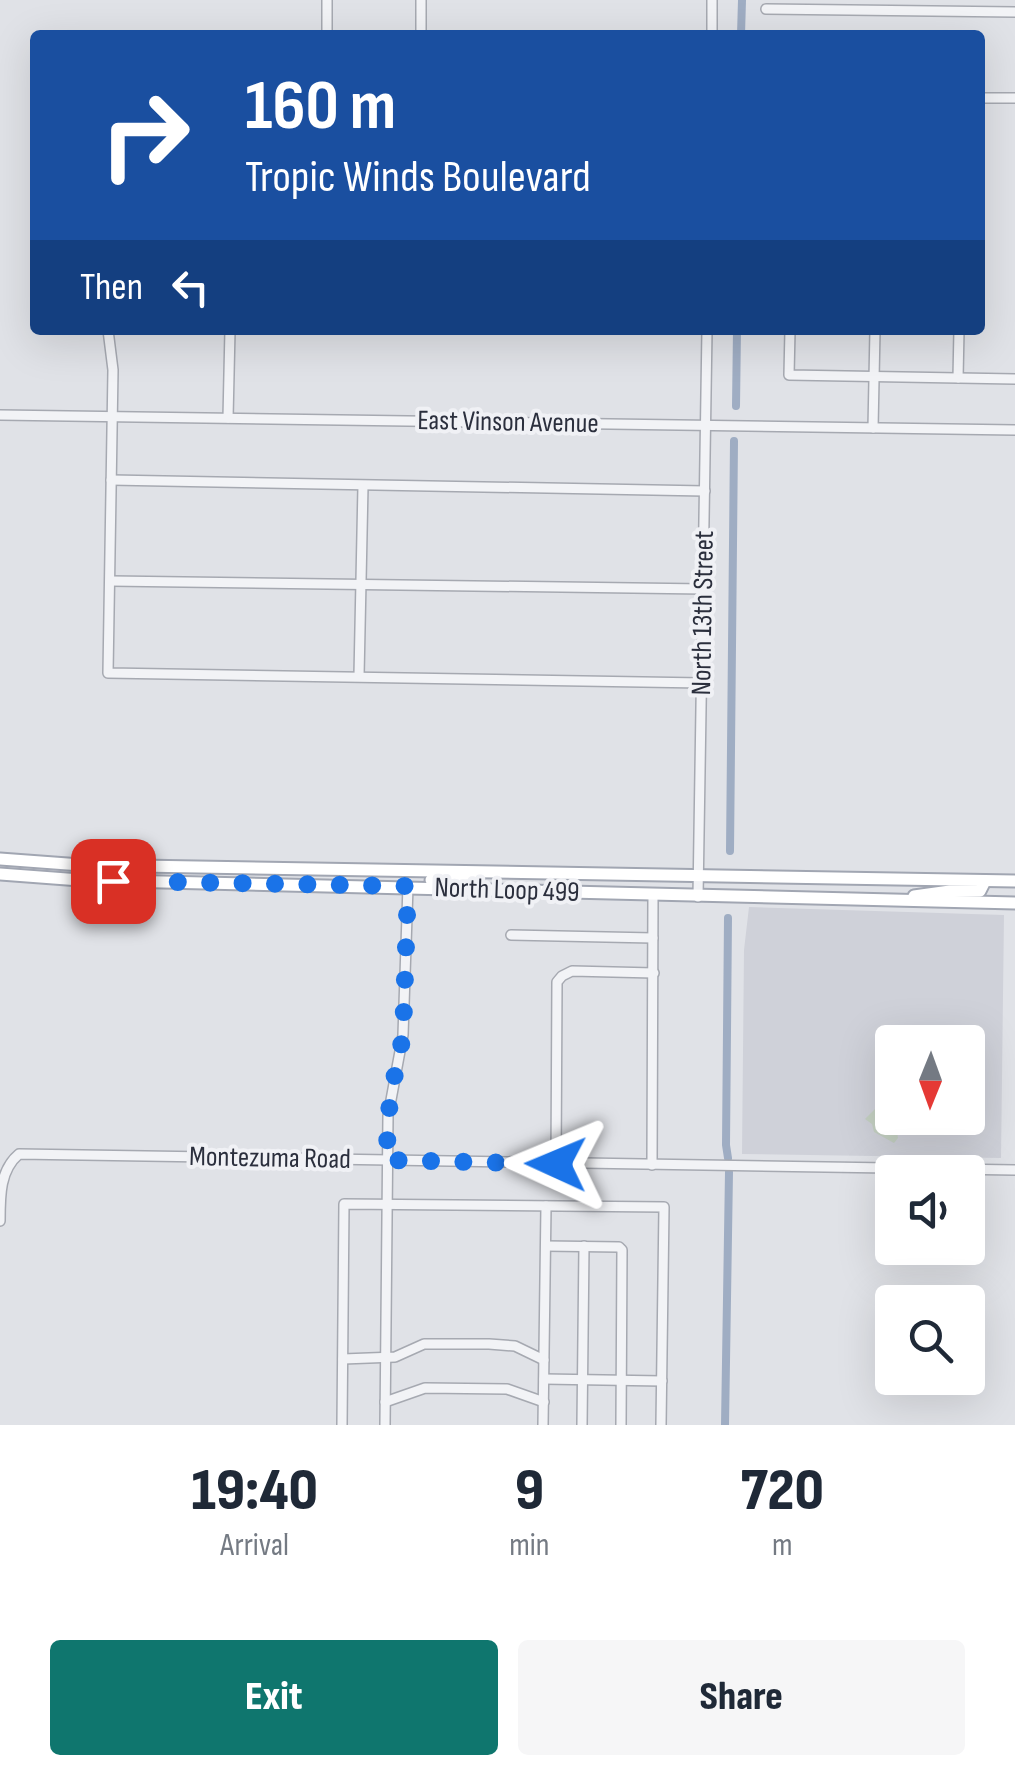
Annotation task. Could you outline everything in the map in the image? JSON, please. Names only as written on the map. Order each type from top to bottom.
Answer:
[{"type":"main road","name":"North Loop 499","points":[[0,859],[80,866],[1015,881]]},
{"type":"main road","points":[[408,886],[412,880],[483,879],[522,872]]},
{"type":"main road","name":"North Loop 499","points":[[0,874],[80,880],[1015,904]]},
{"type":"main road","points":[[901,901],[935,892],[980,891],[984,881]]},
{"type":"street","points":[[327,0],[327,30]]},
{"type":"street","points":[[421,0],[421,30]]},
{"type":"street","points":[[712,0],[712,30]]},
{"type":"street","points":[[766,9],[1015,12]]},
{"type":"street","points":[[985,98],[1015,98]]},
{"type":"street","points":[[109,335],[113,370],[108,673],[702,683]]},
{"type":"street","points":[[228,418],[230,335]]},
{"type":"street","name":"North 13th Street","points":[[698,897],[707,335]]},
{"type":"street","points":[[790,335],[789,376],[1015,379]]},
{"type":"street","points":[[873,428],[875,335]]},
{"type":"street","points":[[958,378],[959,335]]},
{"type":"street","name":"East Vinson Avenue","points":[[0,415],[1015,430]]},
{"type":"street","points":[[112,480],[705,492]]},
{"type":"street","points":[[359,676],[363,486]]},
{"type":"street","points":[[111,581],[704,589]]},
{"type":"street","points":[[385,1425],[386,1160],[390,1098],[403,1036],[408,886]]},
{"type":"street","points":[[652,1165],[653,896]]},
{"type":"street","points":[[512,934],[653,938]]},
{"type":"street","points":[[556,1164],[557,982],[572,971],[654,973]]},
{"type":"street","name":"Montezuma Road","points":[[0,1221],[1,1181],[8,1162],[20,1154],[1015,1170]]},
{"type":"street","points":[[342,1425],[344,1204],[664,1207],[662,1425]]},
{"type":"street","points":[[543,1425],[546,1206]]},
{"type":"street","points":[[546,1246],[622,1250],[621,1425]]},
{"type":"street","points":[[582,1425],[584,1246]]},
{"type":"street","points":[[343,1359],[402,1355],[424,1344],[488,1344],[514,1346],[544,1360]]},
{"type":"street","points":[[544,1379],[662,1380]]},
{"type":"street","points":[[386,1402],[425,1388],[507,1389],[544,1402]]},
{"type":"shaded area","points":[[749,907],[1004,915],[1001,1158],[742,1154],[744,950]]},
{"type":"green space","points":[[875,1109],[875,1133],[872,1124],[865,1119]]},
{"type":"green space","points":[[879,1135],[898,1135],[894,1143]]},
{"type":"waterway","points":[[741,30],[742,0]]},
{"type":"waterway","points":[[736,406],[737,335]]},
{"type":"waterway","points":[[730,851],[734,441]]},
{"type":"waterway","points":[[728,918],[728,1158]]},
{"type":"waterway","points":[[725,1425],[729,1172]]},
{"type":"route","points":[[113,881],[408,886],[403,1036],[390,1098],[386,1160],[556,1164]]}]
